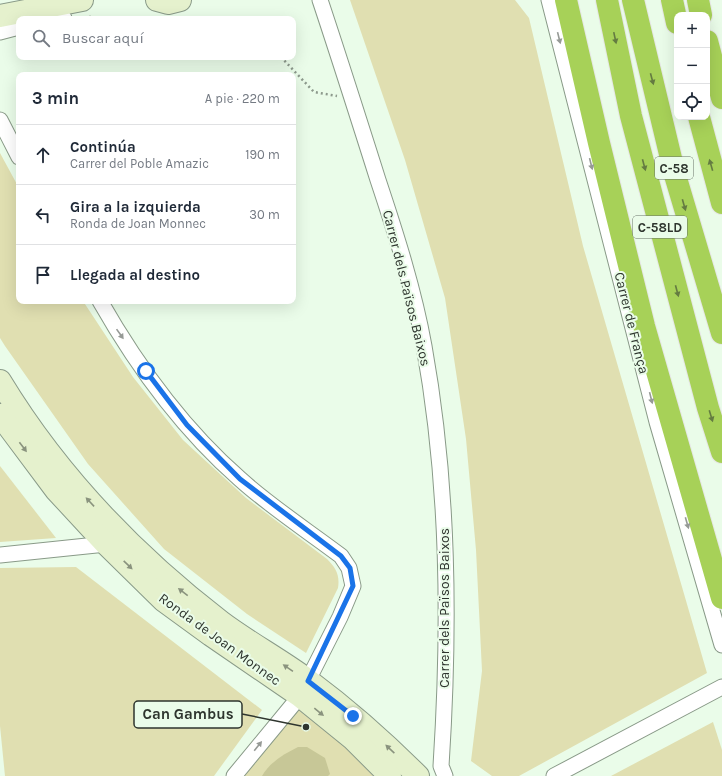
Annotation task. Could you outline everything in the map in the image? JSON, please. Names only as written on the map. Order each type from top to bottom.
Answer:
[{"type":"highway","points":[[566,0],[598,143],[644,326],[722,598]]},
{"type":"highway","name":"C-58LD","points":[[607,0],[631,116],[708,408],[722,452]]},
{"type":"highway","name":"C-58","points":[[633,0],[675,175],[722,333]]},
{"type":"highway","points":[[672,0],[675,12]]},
{"type":"highway","points":[[698,0],[700,12]]},
{"type":"highway","points":[[709,48],[722,98]]},
{"type":"highway","name":"C-58","points":[[700,120],[722,203]]},
{"type":"street","points":[[0,7],[34,0]]},
{"type":"street","points":[[0,16],[82,0]]},
{"type":"street","name":"Carrer dels Països Baixos","points":[[320,0],[400,248],[424,346],[438,450],[446,560],[446,653],[441,766],[445,776]]},
{"type":"street","name":"Carrer de França","points":[[549,0],[657,422],[722,644]]},
{"type":"street","points":[[0,32],[16,28]]},
{"type":"street","points":[[0,120],[16,151]]},
{"type":"street","points":[[102,304],[115,327],[146,371],[187,425],[240,479],[341,556],[350,568],[353,586],[304,688],[234,776]]},
{"type":"street","name":"Ronda de Joan Monnec","points":[[0,381],[17,408],[77,487],[124,539],[175,585],[304,688],[390,776]]},
{"type":"street","name":"Ronda de Joan Monnec","points":[[0,415],[56,490],[106,544],[163,600],[364,725],[418,776]]},
{"type":"street","points":[[0,555],[106,544]]},
{"type":"street","points":[[554,776],[722,687]]},
{"type":"path","points":[[284,60],[295,72]]},
{"type":"path","points":[[296,73],[314,92],[336,96],[351,95]]},
{"type":"green space","points":[[350,0],[515,0],[529,18],[583,246],[707,673],[519,776],[492,776],[471,761],[482,671],[476,550],[466,439],[445,298],[405,160]]},
{"type":"green space","points":[[0,153],[16,182],[16,304],[85,304],[133,377],[183,440],[246,498],[327,559],[335,569],[338,575],[338,588],[306,653],[247,614],[164,549],[88,464],[0,338]]},
{"type":"green space","points":[[0,466],[56,538],[0,542]]},
{"type":"green space","points":[[76,567],[262,710],[214,776],[5,776],[0,726],[0,568]]},
{"type":"green space","points":[[300,696],[390,776],[234,776]]},
{"type":"green space","points":[[713,722],[722,750],[722,776],[611,776]]},
{"type":"green space","points":[[298,747],[307,747],[325,758],[330,774],[328,776],[262,776],[273,763]]},
{"type":"place","name":"Can Gambus","points":[[306,727]]},
{"type":"route","points":[[146,371],[187,425],[240,479],[341,556],[350,568],[353,586],[340,617],[308,681],[353,716]]}]
